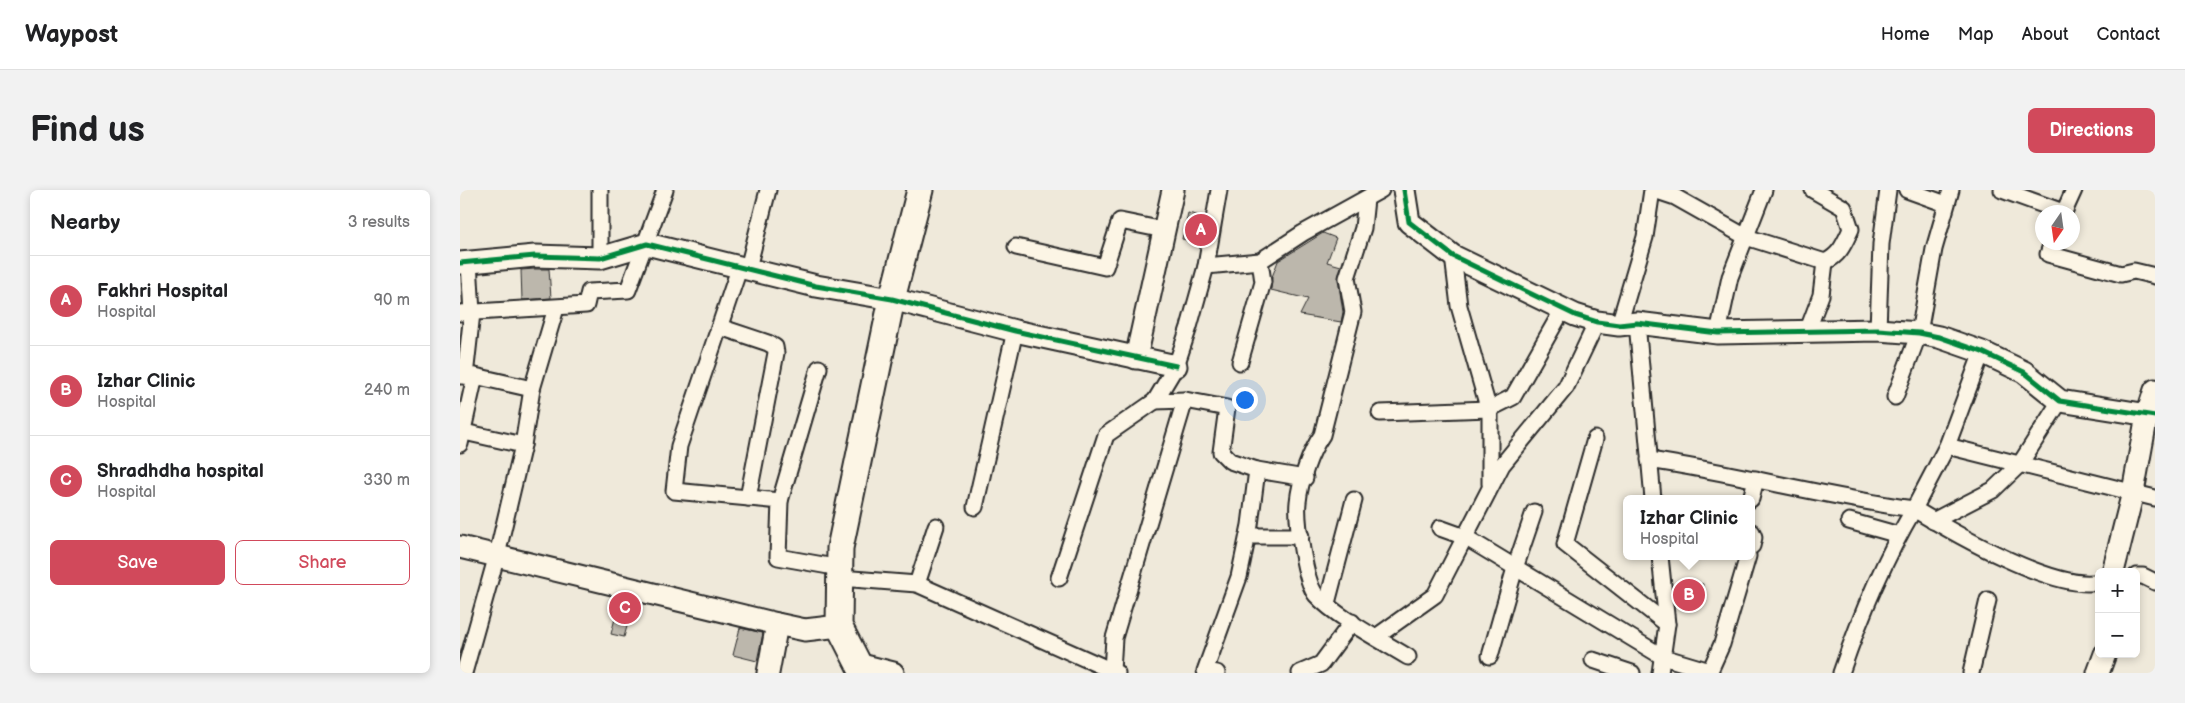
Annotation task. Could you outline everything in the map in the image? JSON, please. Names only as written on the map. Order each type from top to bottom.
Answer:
[{"type":"main road","points":[[862,669],[840,626],[840,548],[915,191]]},
{"type":"street","points":[[600,190],[600,258]]},
{"type":"street","points":[[466,313],[586,305],[589,292],[628,290],[647,244],[665,190]]},
{"type":"street","points":[[768,190],[744,267],[720,327],[679,446],[674,491],[780,501]]},
{"type":"street","points":[[1136,358],[1172,190]]},
{"type":"street","points":[[1059,578],[1106,435],[1155,400],[1176,366],[1206,266],[1219,190]]},
{"type":"street","points":[[1206,266],[1260,261],[1303,233],[1381,190]]},
{"type":"street","points":[[1404,190],[1409,222],[1453,256],[1563,309],[1597,322],[1718,334],[1744,331],[1878,330],[1919,333],[1939,337],[1982,352],[2024,372],[2060,401],[2151,416]]},
{"type":"street","points":[[1653,495],[1628,324],[1653,190],[1675,197],[1746,237],[1825,262],[1836,257],[1843,248],[1851,229],[1844,208],[1813,190]]},
{"type":"street","points":[[1718,334],[1730,277],[1764,190]]},
{"type":"street","points":[[1878,330],[1881,244],[1888,190]]},
{"type":"street","points":[[1895,397],[1919,333],[1934,248],[1948,197],[1907,190]]},
{"type":"street","points":[[2002,190],[2044,205]]},
{"type":"street","points":[[2066,205],[2074,190]]},
{"type":"street","points":[[1366,199],[1363,228],[1347,278],[1352,312],[1322,435],[1312,450],[1298,503],[1301,536],[1304,567],[1315,594],[1352,622],[1408,657]]},
{"type":"street","points":[[1016,247],[1104,267],[1120,221],[1164,230]]},
{"type":"street","points":[[523,445],[462,438],[467,376],[465,262],[535,256],[600,258],[647,244],[816,286],[892,299],[1015,331],[1176,366]]},
{"type":"street","points":[[2049,250],[2048,254],[2121,274],[2134,271],[2155,276]]},
{"type":"street","points":[[1453,256],[1459,306],[1489,409],[1490,489]]},
{"type":"street","points":[[1240,362],[1263,282],[1260,261]]},
{"type":"street","points":[[1808,332],[1821,295],[1825,262]]},
{"type":"street","points":[[464,673],[497,555],[523,445],[532,389],[556,308]]},
{"type":"street","points":[[1380,413],[1489,409],[1513,397],[1563,309]]},
{"type":"street","points":[[1376,638],[1436,595],[1502,465],[1566,387],[1597,322]]},
{"type":"street","points":[[720,327],[768,343],[775,347],[776,353],[748,498]]},
{"type":"street","points":[[975,507],[1015,331]]},
{"type":"street","points":[[1841,673],[1851,644],[1898,535],[1914,510],[1947,446],[1982,352]]},
{"type":"street","points":[[820,368],[780,501],[778,557],[840,573],[916,584],[1114,672],[1114,638],[1185,400]]},
{"type":"street","points":[[467,376],[532,389]]},
{"type":"street","points":[[2114,568],[2151,416],[2155,390]]},
{"type":"street","points":[[1155,400],[1185,400],[1227,408],[1221,452],[1230,460],[1257,470],[1304,478]]},
{"type":"street","points":[[1933,521],[1993,490],[2020,464],[2060,401]]},
{"type":"street","points":[[1595,439],[1565,544],[1667,624]]},
{"type":"street","points":[[1947,446],[2155,498]]},
{"type":"street","points":[[1649,460],[1700,467],[1857,502],[1914,510],[2012,563],[2067,579],[2095,583]]},
{"type":"street","points":[[1217,673],[1205,671],[1239,578],[1248,536],[1257,470]]},
{"type":"street","points":[[1752,495],[1756,479]]},
{"type":"street","points":[[1327,603],[1354,500]]},
{"type":"street","points":[[1490,656],[1515,568],[1534,512]]},
{"type":"street","points":[[1849,522],[1898,535]]},
{"type":"street","points":[[916,584],[936,526]]},
{"type":"street","points":[[1440,528],[1465,537],[1663,657],[1709,672],[1722,644],[1747,560]]},
{"type":"street","points":[[1248,536],[1301,536]]},
{"type":"street","points":[[460,547],[805,630],[840,626]]},
{"type":"street","points":[[1660,560],[1667,624],[1660,673]]},
{"type":"street","points":[[2140,576],[2155,582]]},
{"type":"street","points":[[1972,673],[1988,600]]},
{"type":"street","points":[[1300,673],[1321,664],[1352,622]]},
{"type":"street","points":[[768,673],[777,624]]},
{"type":"street","points":[[2098,673],[2104,658]]},
{"type":"street","points":[[1593,660],[1632,673]]},
{"type":"street","points":[[862,669],[893,673]]},
{"type":"building","points":[[1188,213],[1205,217],[1200,243],[1182,239]]},
{"type":"building","points":[[1323,233],[1336,238],[1327,262],[1341,266],[1338,279],[1343,312],[1341,322],[1300,315],[1308,299],[1271,290],[1272,277],[1278,261]]},
{"type":"building","points":[[549,269],[551,298],[522,300],[521,270]]},
{"type":"building","points":[[1683,582],[1703,584],[1700,606],[1680,603]]},
{"type":"building","points":[[620,599],[634,602],[624,637],[611,634]]},
{"type":"building","points":[[740,628],[763,633],[757,661],[733,655]]},
{"type":"cycle path","points":[[1404,190],[1409,222],[1453,256],[1575,315],[1597,322],[1619,325],[1637,323],[1718,333],[1878,330],[1919,333],[1939,337],[1982,352],[2024,372],[2060,401],[2155,416]]},
{"type":"cycle path","points":[[460,263],[535,256],[600,258],[647,244],[816,286],[892,299],[1015,331],[1176,366]]},
{"type":"place","name":"Fakhri Hospital","points":[[1201,230]]},
{"type":"place","name":"Izhar Clinic","points":[[1689,595]]},
{"type":"place","name":"Shradhdha hospital","points":[[625,608]]}]
